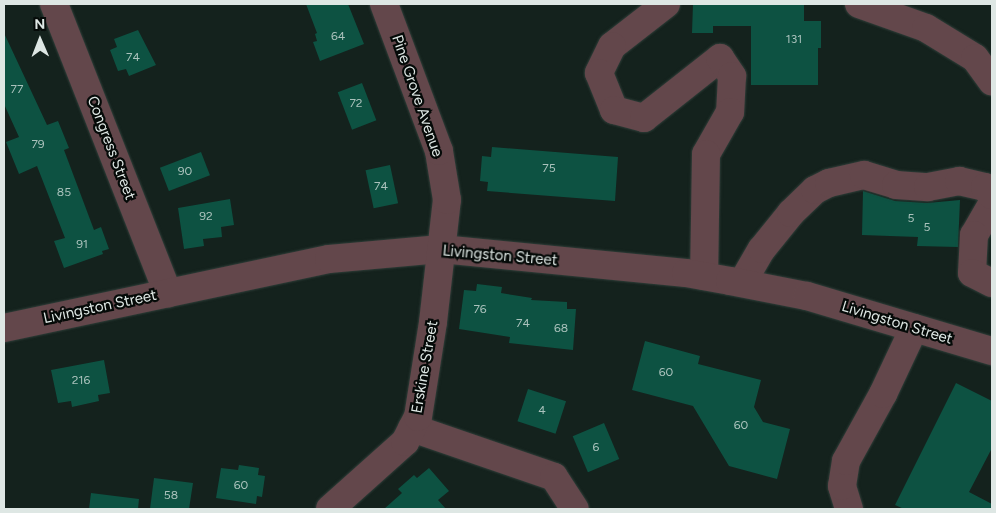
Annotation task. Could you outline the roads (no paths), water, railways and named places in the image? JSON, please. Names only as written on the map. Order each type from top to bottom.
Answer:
[{"type":"street","name":"Congress Street","points":[[54,4],[168,293]]},
{"type":"street","name":"Pine Grove Avenue","points":[[384,4],[438,151],[447,200],[441,249]]},
{"type":"street","points":[[666,4],[612,46],[599,73],[614,110],[644,118],[720,58],[732,76],[730,112],[706,154],[704,276]]},
{"type":"street","points":[[859,4],[926,28],[975,58],[992,81]]},
{"type":"street","points":[[742,283],[762,249],[791,213],[815,190],[829,183],[864,175],[896,185],[928,187],[959,181],[985,187],[992,195]]},
{"type":"street","points":[[992,204],[974,235],[972,273],[992,282]]},
{"type":"street","name":"Livingston Street","points":[[4,328],[329,259],[441,249],[704,276],[742,283],[807,296],[992,351]]},
{"type":"street","name":"Erskine Street","points":[[336,507],[405,442],[418,417],[426,372],[441,249]]},
{"type":"street","points":[[850,509],[842,486],[846,461],[883,394],[914,328]]},
{"type":"street","points":[[412,428],[554,477],[575,509]]}]
